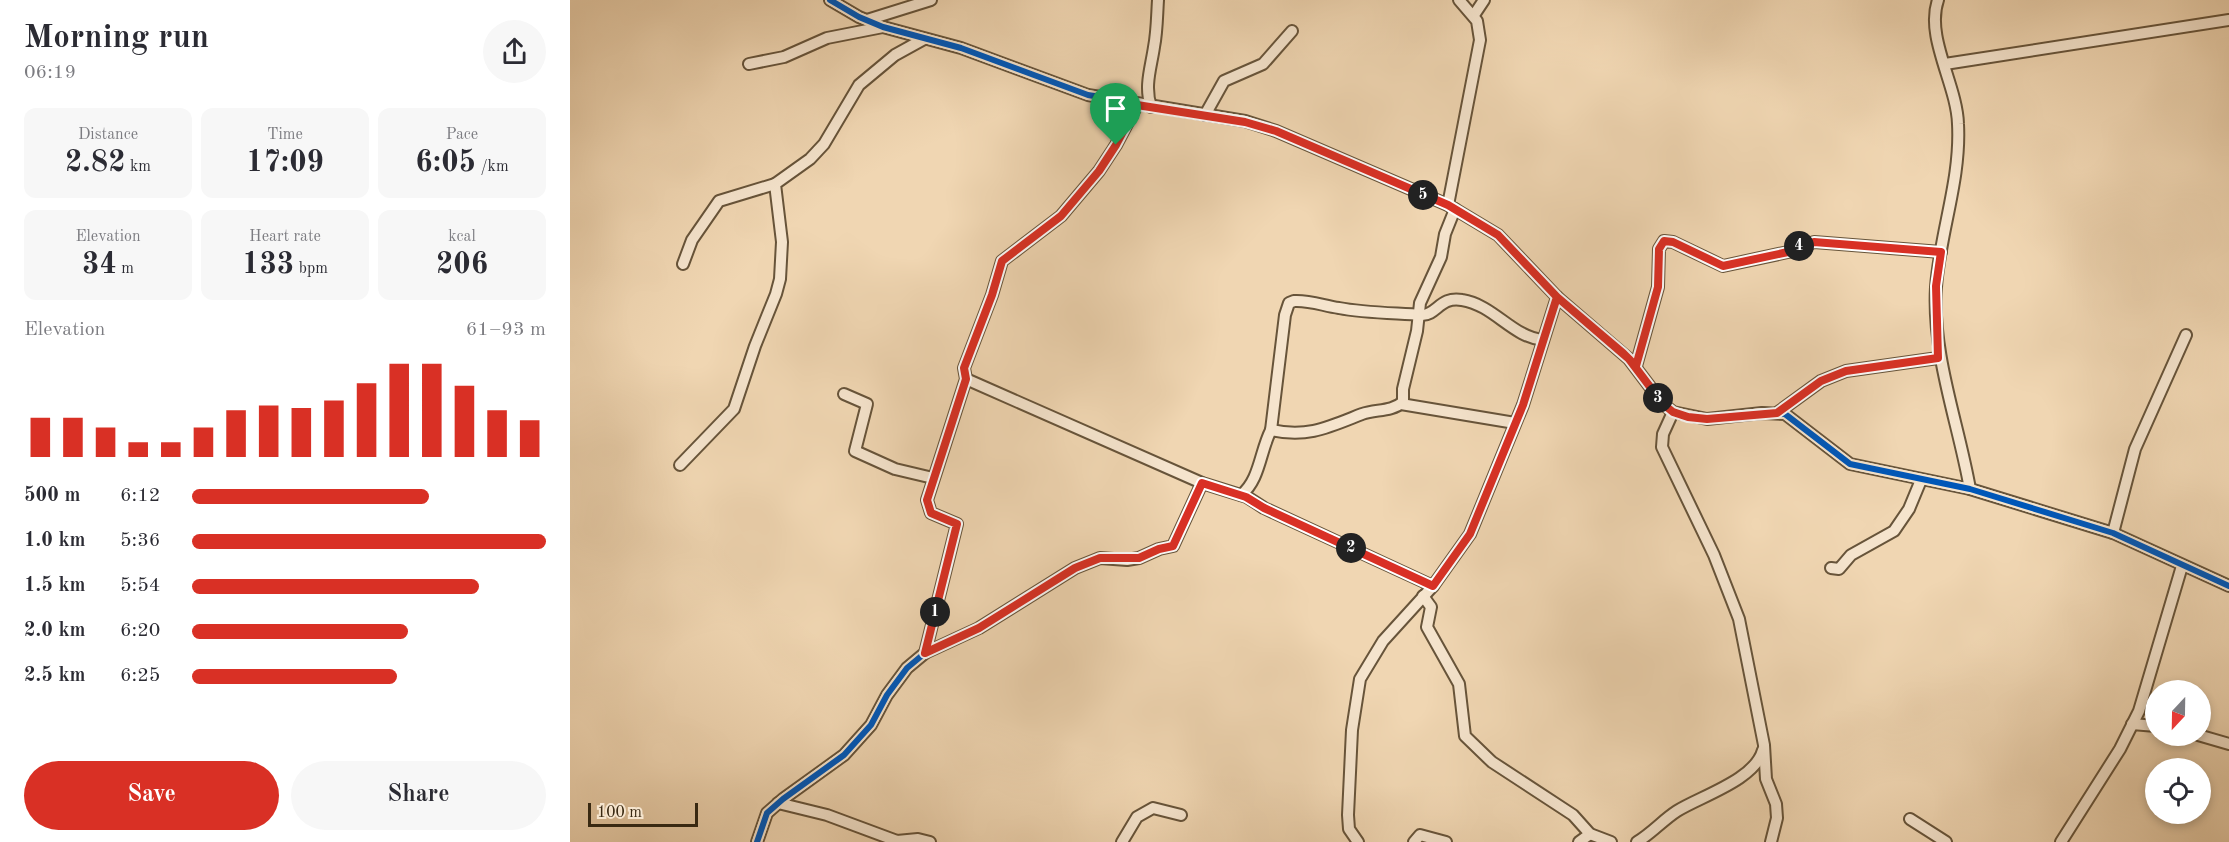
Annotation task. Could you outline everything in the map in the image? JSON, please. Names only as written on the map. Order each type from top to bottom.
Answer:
[{"type":"street","points":[[830,0],[883,27],[986,57],[1088,96],[1245,122],[1276,131],[1452,207],[1498,235],[1557,297],[1636,366],[1663,404],[1673,412],[1688,417],[1707,419],[1777,413],[1792,418],[1850,464],[1970,489],[2113,533],[2229,586]]},
{"type":"street","points":[[867,20],[932,0]]},
{"type":"street","points":[[1151,107],[1147,95],[1155,45],[1158,0]]},
{"type":"street","points":[[1401,404],[1418,314],[1423,295],[1441,257],[1444,234],[1452,207],[1480,39],[1480,27],[1474,15],[1459,0]]},
{"type":"street","points":[[1474,15],[1484,0]]},
{"type":"street","points":[[1938,0],[1934,16],[1935,30],[1955,99],[1958,140],[1953,199],[1941,252],[1936,308],[1938,358],[1970,489]]},
{"type":"street","points":[[1945,64],[2229,20]]},
{"type":"street","points":[[749,64],[784,57],[827,38],[883,27]]},
{"type":"street","points":[[1205,115],[1224,81],[1263,64],[1292,31]]},
{"type":"street","points":[[683,264],[692,240],[719,201],[730,195],[775,184],[810,159],[824,144],[859,85],[895,55],[924,39]]},
{"type":"street","points":[[925,653],[957,529],[957,524],[937,516],[929,508],[927,500],[966,379],[964,368],[992,295],[1002,261],[1061,216],[1099,171],[1137,105]]},
{"type":"street","points":[[680,465],[734,409],[755,346],[777,294],[782,242],[775,184]]},
{"type":"street","points":[[1636,366],[1658,287],[1659,249],[1664,241],[1673,242],[1723,266],[1788,252],[1814,242],[1941,252]]},
{"type":"street","points":[[1358,842],[1349,829],[1348,815],[1352,730],[1360,679],[1383,641],[1433,586],[1470,534],[1515,423],[1557,297]]},
{"type":"street","points":[[1241,495],[1253,481],[1262,446],[1270,430],[1277,360],[1289,303],[1306,300],[1339,308],[1418,314],[1431,312],[1448,299],[1460,299],[1479,303],[1524,336],[1543,340]]},
{"type":"street","points":[[2113,533],[2135,449],[2186,335]]},
{"type":"street","points":[[1777,413],[1821,381],[1846,371],[1938,358]]},
{"type":"street","points":[[966,379],[1202,483],[1241,495],[1433,586]]},
{"type":"street","points":[[844,394],[867,404],[855,451],[895,469],[933,478]]},
{"type":"street","points":[[1270,430],[1298,434],[1317,432],[1363,414],[1401,404],[1437,408],[1515,423]]},
{"type":"street","points":[[1673,412],[1663,434],[1662,447],[1729,589],[1748,658],[1764,745],[1764,770],[1776,804],[1777,818],[1771,842]]},
{"type":"street","points":[[1831,568],[1839,569],[1851,555],[1894,531],[1909,509],[1921,480]]},
{"type":"street","points":[[757,842],[767,813],[844,755],[871,725],[887,695],[901,676],[925,653],[979,628],[1082,564],[1100,558],[1139,558],[1159,549],[1173,546],[1202,483]]},
{"type":"street","points":[[2061,842],[2132,724],[2143,700],[2182,566]]},
{"type":"street","points":[[1424,596],[1431,608],[1427,627],[1459,684],[1465,736],[1492,762],[1573,815],[1590,834],[1611,842]]},
{"type":"street","points":[[2132,724],[2145,725]]},
{"type":"street","points":[[2211,739],[2229,744]]},
{"type":"street","points":[[1637,842],[1677,811],[1737,779],[1760,758],[1764,745]]},
{"type":"street","points":[[778,803],[826,816],[897,842],[918,839],[930,842]]},
{"type":"street","points":[[1122,842],[1137,817],[1153,808],[1180,815]]},
{"type":"street","points":[[1910,819],[1946,842]]},
{"type":"street","points":[[1579,842],[1590,834]]},
{"type":"street","points":[[1414,842],[1425,835],[1446,842]]},
{"type":"cycle path","points":[[830,0],[859,17],[883,27],[961,48],[1088,95],[1245,121],[1276,131],[1448,205],[1498,235],[1557,297],[1629,359],[1663,404],[1673,412],[1707,419],[1762,413],[1785,414],[1850,464],[1970,489],[2113,533],[2229,586]]},
{"type":"cycle path","points":[[757,842],[767,813],[844,755],[871,725],[887,695],[907,668],[925,653],[957,524],[931,513],[927,500],[966,379],[964,368],[992,295],[1002,261],[1061,216],[1099,171],[1137,105]]},
{"type":"route","points":[[1116,145],[1099,171],[1078,193],[1061,216],[1009,254],[998,268],[992,295],[970,347],[963,374],[966,379],[946,434],[927,500],[931,513],[957,524],[957,529],[944,571],[925,653],[979,628],[1090,561],[1100,558],[1127,560],[1139,558],[1150,552],[1173,546],[1188,519],[1202,483],[1246,497],[1264,508],[1433,586],[1470,534],[1523,405],[1557,297],[1575,314],[1636,366],[1663,404],[1673,412],[1688,417],[1707,419],[1777,413],[1821,381],[1846,371],[1875,365],[1938,358],[1935,318],[1936,286],[1941,252],[1877,249],[1814,242],[1803,244],[1788,252],[1723,266],[1673,242],[1664,241],[1659,249],[1658,287],[1636,366],[1623,353],[1575,314],[1533,273],[1512,248],[1484,224],[1448,205],[1416,193],[1321,149],[1276,131],[1245,122],[1137,105],[1116,145]]}]
